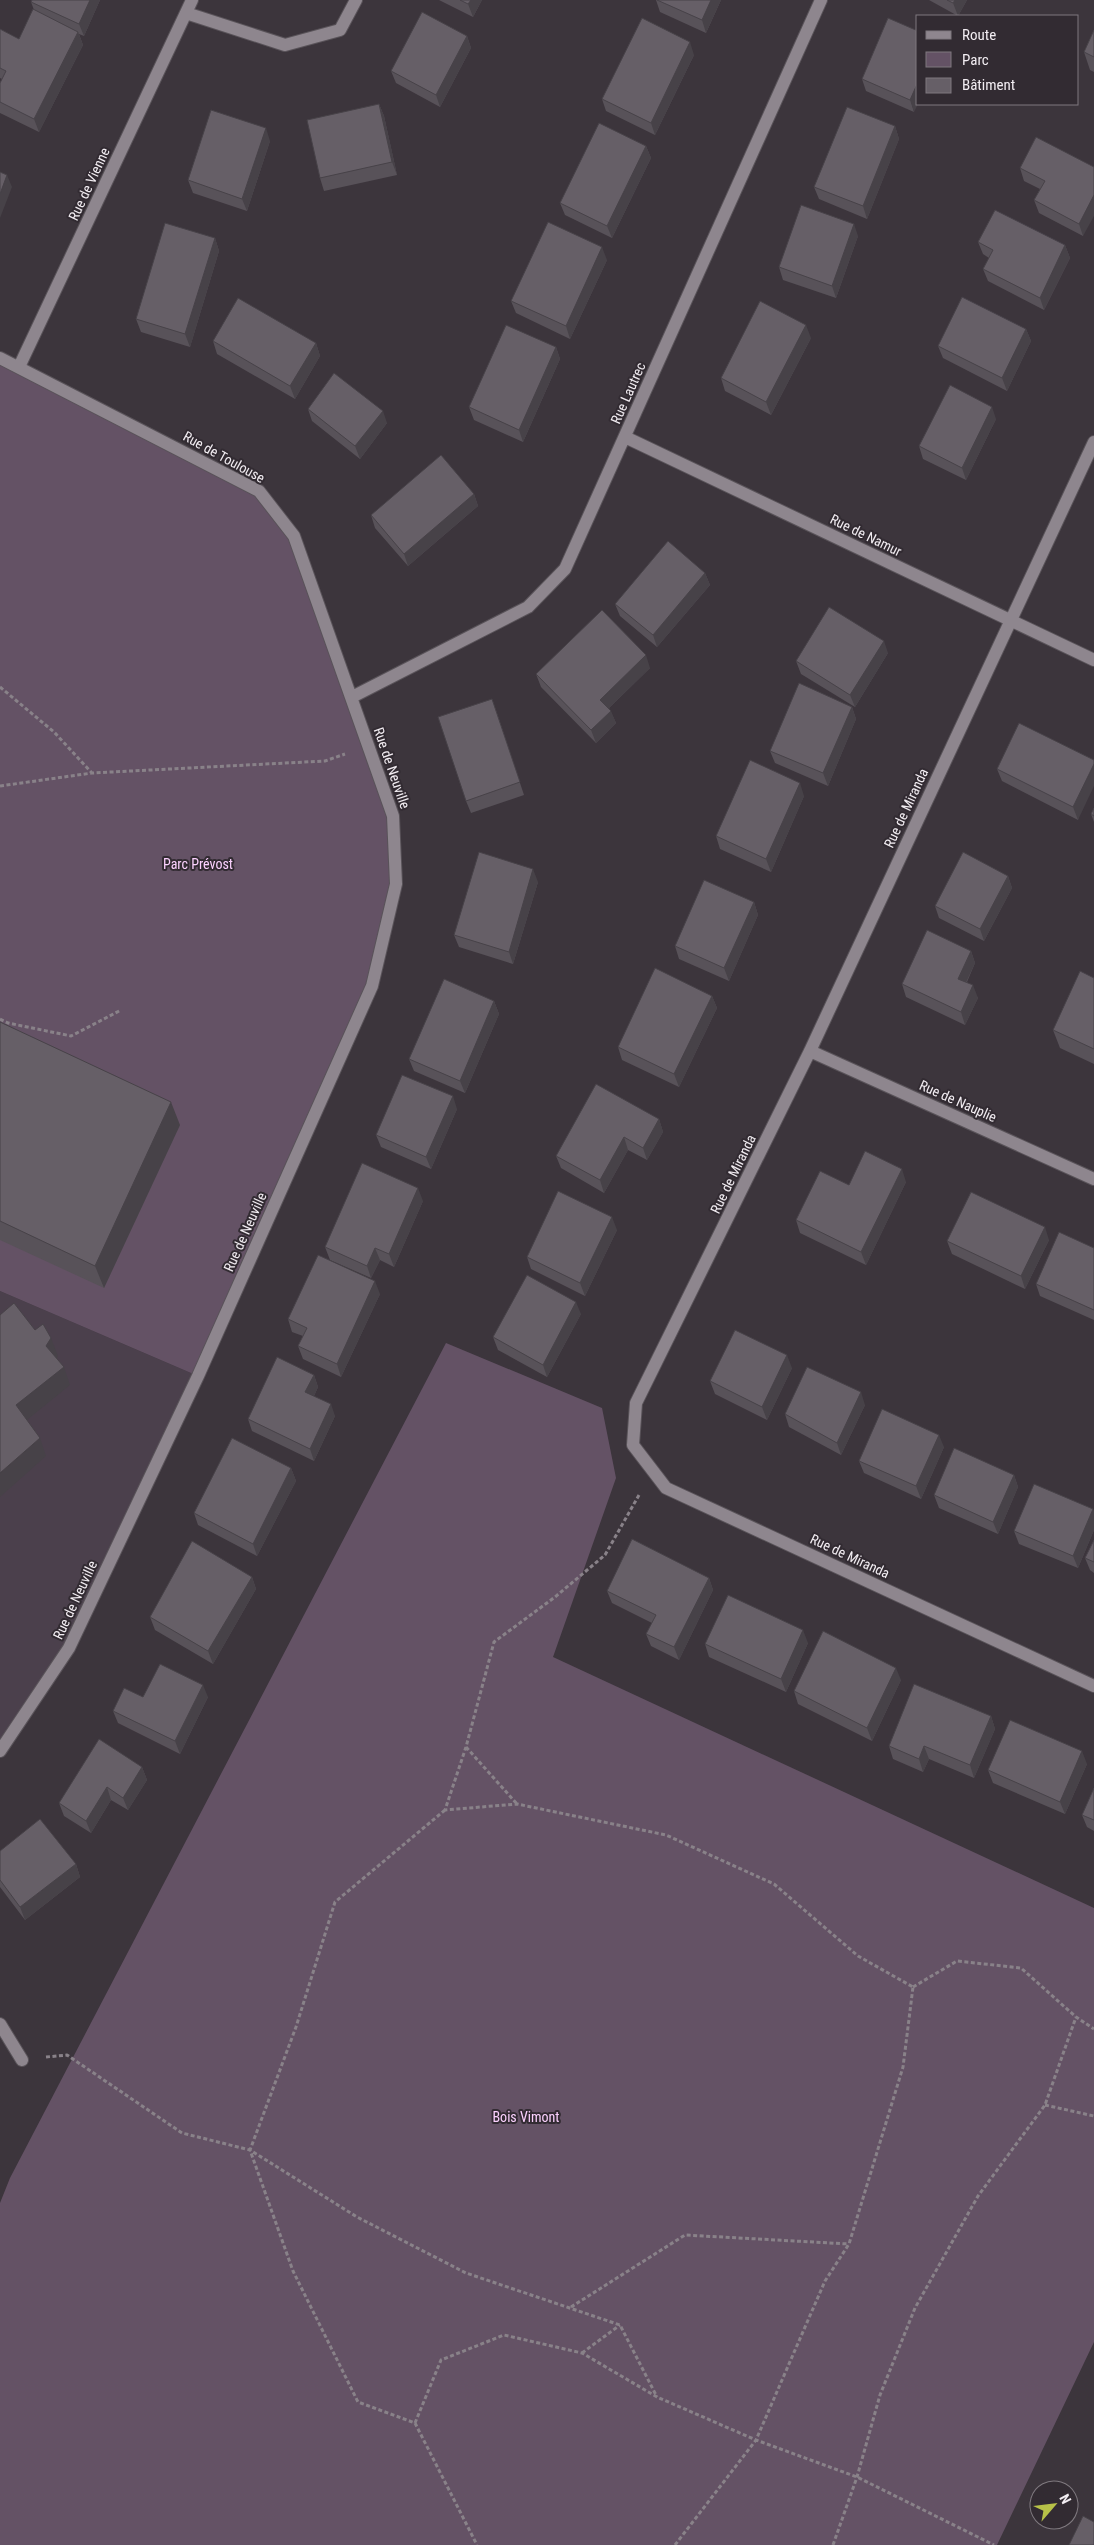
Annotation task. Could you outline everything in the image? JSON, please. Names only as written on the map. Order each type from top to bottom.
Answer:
[{"type":"street","name":"Rue de Vienne","points":[[19,367],[192,0]]},
{"type":"street","points":[[186,13],[285,45],[340,30],[356,0]]},
{"type":"street","name":"Rue Lautrec","points":[[352,698],[528,607],[565,569],[821,0]]},
{"type":"street","name":"Rue de Toulouse","points":[[0,358],[259,491],[294,536],[352,698]]},
{"type":"street","name":"Rue de Namur","points":[[625,437],[1094,660]]},
{"type":"street","name":"Rue de Miranda","points":[[1094,442],[810,1051],[636,1403],[633,1445],[666,1488],[1094,1686]]},
{"type":"street","name":"Rue de Neuville","points":[[0,1750],[69,1648],[198,1376],[372,986],[396,884],[393,816],[352,698]]},
{"type":"street","name":"Rue de Nauplie","points":[[810,1051],[1094,1179]]},
{"type":"street","points":[[0,2024],[22,2060]]},
{"type":"path","points":[[0,688],[54,732],[92,773]]},
{"type":"path","points":[[0,786],[92,773],[325,761],[369,747]]},
{"type":"path","points":[[0,1019],[8,1023],[71,1036],[121,1010]]},
{"type":"path","points":[[476,2545],[415,2423],[358,2402],[293,2271],[250,2150],[296,2027],[335,1902],[445,1810],[466,1747],[494,1642],[554,1597],[605,1555],[653,1470]]},
{"type":"path","points":[[466,1747],[517,1804]]},
{"type":"path","points":[[445,1810],[517,1804],[666,1836],[774,1884],[858,1956],[913,1987]]},
{"type":"path","points":[[913,1987],[957,1961],[1021,1968],[1076,2017],[1094,2028]]},
{"type":"path","points":[[675,2545],[756,2440],[825,2282],[849,2244],[903,2067],[913,1987]]},
{"type":"path","points":[[833,2545],[857,2477],[880,2394],[915,2308],[978,2196],[1045,2105],[1076,2017]]},
{"type":"path","points":[[22,2060],[67,2055],[182,2133],[250,2150],[357,2217],[466,2273],[620,2325],[657,2397]]},
{"type":"path","points":[[1045,2105],[1094,2116]]},
{"type":"path","points":[[570,2308],[685,2235],[849,2244]]},
{"type":"path","points":[[582,2353],[620,2325]]},
{"type":"path","points":[[415,2423],[441,2360],[504,2335],[582,2353],[657,2397],[756,2440],[857,2477],[994,2545]]},
{"type":"shaded area","points":[[0,1291],[198,1376],[69,1648],[0,1751]]},
{"type":"green space","name":"Parc Prévost","points":[[0,358],[259,491],[294,536],[393,816],[396,884],[372,986],[198,1376],[0,1291]]},
{"type":"green space","name":"Bois Vimont","points":[[446,1343],[602,1408],[616,1478],[553,1657],[1094,1908],[1094,2342],[997,2545],[0,2545],[0,2203],[10,2178]]},
{"type":"building","points":[[32,0],[90,0],[79,24],[31,2]]},
{"type":"building","points":[[460,0],[471,0],[468,4]]},
{"type":"building","points":[[657,0],[711,0],[702,20]]},
{"type":"building","points":[[33,9],[78,32],[34,119],[0,102],[0,83],[6,71],[0,68],[0,29],[19,39]]},
{"type":"building","points":[[422,12],[467,36],[436,95],[391,71]]},
{"type":"building","points":[[642,18],[690,42],[651,123],[602,99]]},
{"type":"building","points":[[888,18],[916,30],[916,86],[910,100],[862,79]]},
{"type":"building","points":[[1094,30],[1094,57],[1084,52]]},
{"type":"building","points":[[379,104],[392,162],[320,178],[307,120]]},
{"type":"building","points":[[847,107],[895,126],[863,206],[814,187]]},
{"type":"building","points":[[211,110],[266,128],[242,199],[188,180]]},
{"type":"building","points":[[599,123],[646,146],[607,226],[560,203]]},
{"type":"building","points":[[1036,137],[1094,167],[1094,195],[1079,224],[1034,200],[1045,181],[1020,168]]},
{"type":"building","points":[[0,172],[7,175],[0,194]]},
{"type":"building","points":[[801,205],[854,224],[832,286],[779,267]]},
{"type":"building","points":[[995,210],[1065,245],[1040,298],[983,269],[993,250],[978,242]]},
{"type":"building","points":[[548,222],[602,247],[566,326],[511,301]]},
{"type":"building","points":[[165,223],[215,238],[185,334],[136,319]]},
{"type":"building","points":[[962,297],[1026,329],[1002,378],[938,346]]},
{"type":"building","points":[[238,298],[316,343],[290,386],[213,341]]},
{"type":"building","points":[[760,301],[806,325],[766,402],[721,378]]},
{"type":"building","points":[[506,325],[556,347],[519,430],[469,407]]},
{"type":"building","points":[[334,373],[383,411],[355,446],[308,409]]},
{"type":"building","points":[[950,385],[992,407],[962,468],[919,446]]},
{"type":"building","points":[[441,455],[474,494],[404,554],[371,515]]},
{"type":"building","points":[[668,541],[705,573],[653,635],[615,604]]},
{"type":"building","points":[[829,607],[884,641],[850,695],[796,661]]},
{"type":"building","points":[[602,610],[646,655],[600,700],[611,711],[591,730],[536,674]]},
{"type":"building","points":[[799,683],[852,707],[823,773],[770,751]]},
{"type":"building","points":[[492,699],[520,782],[466,801],[438,717]]},
{"type":"building","points":[[1019,723],[1094,760],[1094,764],[1073,807],[997,769]]},
{"type":"building","points":[[750,760],[800,783],[766,859],[716,836]]},
{"type":"building","points":[[479,852],[533,869],[509,952],[454,935]]},
{"type":"building","points":[[963,852],[1008,876],[980,929],[935,906]]},
{"type":"building","points":[[704,880],[754,902],[724,968],[675,946]]},
{"type":"building","points":[[927,930],[971,951],[958,979],[973,985],[961,1012],[902,984]]},
{"type":"building","points":[[655,968],[712,996],[674,1074],[618,1047]]},
{"type":"building","points":[[1080,971],[1094,978],[1094,1049],[1053,1030]]},
{"type":"building","points":[[444,979],[494,1001],[460,1081],[409,1059]]},
{"type":"building","points":[[0,1022],[171,1102],[95,1266],[0,1221]]},
{"type":"building","points":[[402,1075],[453,1096],[426,1157],[376,1135]]},
{"type":"building","points":[[596,1084],[659,1119],[643,1148],[624,1137],[600,1180],[556,1156]]},
{"type":"building","points":[[865,1151],[902,1169],[861,1252],[796,1220],[820,1171],[849,1185]]},
{"type":"building","points":[[362,1163],[418,1188],[389,1254],[375,1248],[367,1266],[325,1247]]},
{"type":"building","points":[[558,1191],[612,1217],[580,1283],[527,1257]]},
{"type":"building","points":[[971,1192],[1045,1227],[1021,1276],[947,1241]]},
{"type":"building","points":[[1059,1232],[1094,1248],[1094,1310],[1036,1284]]},
{"type":"building","points":[[318,1255],[375,1281],[337,1364],[298,1346],[307,1328],[288,1319]]},
{"type":"building","points":[[527,1275],[576,1302],[543,1365],[493,1337]]},
{"type":"building","points":[[14,1303],[35,1330],[43,1324],[51,1338],[46,1346],[64,1367],[16,1405],[40,1438],[0,1473],[0,1315]]},
{"type":"building","points":[[735,1330],[787,1355],[762,1407],[710,1381]]},
{"type":"building","points":[[277,1357],[314,1375],[305,1392],[331,1404],[310,1449],[248,1419]]},
{"type":"building","points":[[807,1367],[861,1392],[837,1443],[785,1414]]},
{"type":"building","points":[[882,1409],[939,1435],[916,1486],[859,1461]]},
{"type":"building","points":[[232,1438],[291,1468],[253,1544],[194,1513]]},
{"type":"building","points":[[954,1448],[1014,1475],[993,1522],[934,1495]]},
{"type":"building","points":[[1034,1484],[1093,1509],[1073,1556],[1014,1531]]},
{"type":"building","points":[[632,1539],[709,1578],[674,1647],[646,1634],[656,1615],[607,1591]]},
{"type":"building","points":[[1094,1540],[1094,1562],[1085,1558]]},
{"type":"building","points":[[192,1541],[252,1577],[208,1651],[150,1617]]},
{"type":"building","points":[[728,1595],[803,1630],[781,1679],[705,1644]]},
{"type":"building","points":[[823,1631],[896,1668],[867,1728],[794,1691]]},
{"type":"building","points":[[160,1664],[203,1685],[175,1741],[113,1711],[124,1688],[143,1697]]},
{"type":"building","points":[[914,1684],[991,1716],[970,1765],[924,1746],[919,1759],[889,1746]]},
{"type":"building","points":[[1010,1720],[1082,1751],[1060,1802],[988,1770]]},
{"type":"building","points":[[99,1739],[142,1767],[123,1798],[107,1787],[86,1821],[59,1803]]},
{"type":"building","points":[[1094,1788],[1094,1820],[1082,1815]]},
{"type":"building","points":[[40,1819],[76,1864],[20,1907],[0,1880],[0,1851]]},
{"type":"building","points":[[1083,2516],[1094,2522],[1094,2545],[1069,2545],[1076,2530],[1079,2530],[1079,2524]]}]
